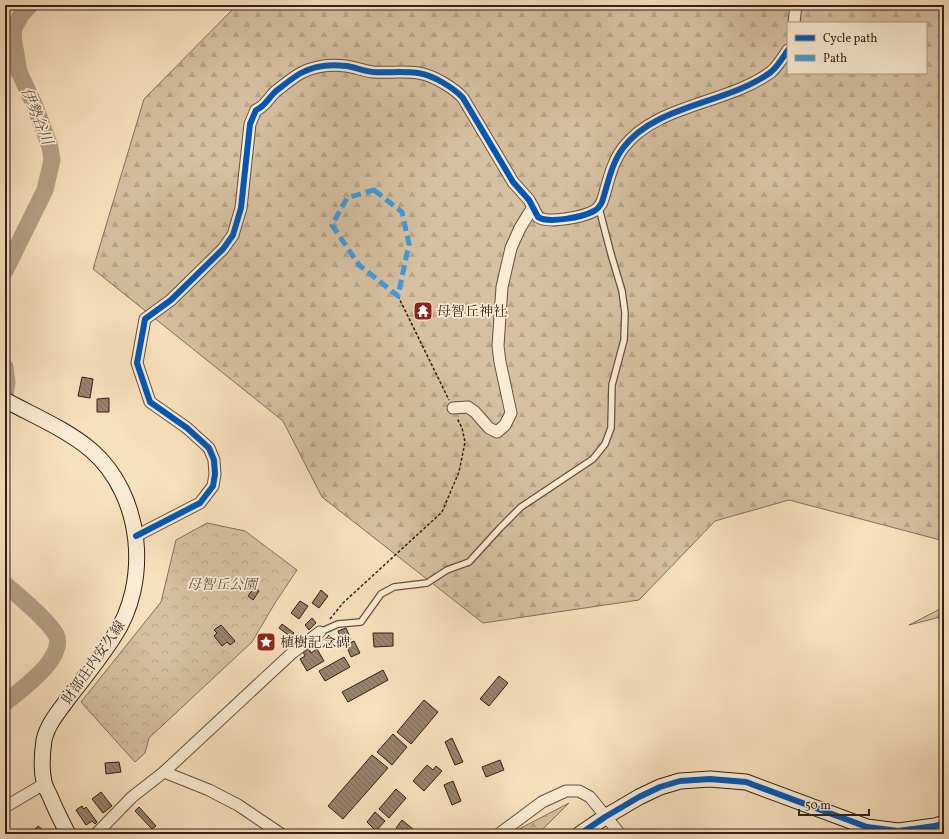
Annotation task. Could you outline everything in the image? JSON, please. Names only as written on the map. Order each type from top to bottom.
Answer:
[{"type":"main road","name":"財部庄内安久線","points":[[11,403],[68,433],[92,451],[107,467],[120,487],[130,512],[136,536],[137,555],[132,596],[124,621],[114,638],[52,722],[44,739],[42,759],[44,784],[68,834]]},
{"type":"main road","points":[[580,834],[639,797],[660,787],[680,781],[710,779],[746,782],[867,827],[898,832],[935,826],[944,823]]},
{"type":"street","points":[[794,22],[796,5]]},
{"type":"street","points":[[136,536],[200,503],[213,486],[215,474],[214,460],[209,448],[187,428],[150,402],[137,363],[145,319],[171,300],[222,249],[233,235],[241,208],[250,124],[256,110],[261,108],[275,92],[301,73],[316,68],[330,66],[346,66],[372,72],[420,73],[441,82],[457,92],[463,98],[513,182],[529,200],[538,218],[547,220],[570,218],[593,212],[599,208],[615,161],[622,149],[634,135],[650,124],[758,80],[773,70],[787,51]]},
{"type":"street","points":[[453,408],[468,407],[475,412],[489,428],[497,432],[505,425],[511,413],[498,346],[502,287],[511,248],[520,228],[533,207]]},
{"type":"street","points":[[96,834],[132,797],[164,772],[292,654],[320,632]]},
{"type":"street","points":[[164,772],[209,790],[238,804],[281,834]]},
{"type":"street","points":[[5,807],[44,784]]},
{"type":"street","points":[[500,834],[542,802],[566,791],[579,791],[590,796],[605,817],[620,834]]},
{"type":"lane","points":[[320,632],[338,624],[361,622],[381,594],[394,587],[427,583],[448,570],[469,562],[521,507],[593,459],[604,444],[611,428],[612,385],[624,340],[625,313],[622,291],[599,208]]},
{"type":"path","points":[[320,632],[343,603],[442,512],[459,472],[465,442],[462,428],[398,296]]},
{"type":"green space","points":[[237,5],[944,5],[944,541],[789,500],[715,521],[639,600],[483,623],[322,497],[283,421],[93,269],[144,99]]},
{"type":"green space","name":"母智丘公園","points":[[207,523],[245,531],[297,570],[252,642],[149,738],[145,753],[135,762],[81,702],[161,602],[176,540]]},
{"type":"green space","points":[[944,607],[944,616],[909,625]]},
{"type":"green space","points":[[569,803],[538,834],[513,834],[521,828]]},
{"type":"building","points":[[82,377],[93,379],[90,398],[78,396]]},
{"type":"building","points":[[109,398],[109,412],[97,412],[97,399]]},
{"type":"building","points":[[254,588],[259,591],[253,600],[248,596]]},
{"type":"building","points":[[321,590],[328,596],[319,608],[312,603]]},
{"type":"building","points":[[300,601],[308,606],[299,619],[291,613]]},
{"type":"building","points":[[312,618],[316,623],[309,630],[305,625]]},
{"type":"building","points":[[282,624],[294,633],[291,637],[279,628]]},
{"type":"building","points":[[221,625],[235,641],[230,645],[227,642],[222,646],[214,636],[217,633],[214,630]]},
{"type":"building","points":[[346,628],[351,639],[343,643],[338,631]]},
{"type":"building","points":[[373,633],[393,633],[393,646],[374,647]]},
{"type":"building","points":[[354,641],[360,653],[351,657],[346,645]]},
{"type":"building","points":[[309,649],[311,653],[317,649],[324,661],[307,671],[300,659],[305,656],[303,652]]},
{"type":"building","points":[[344,657],[350,667],[325,681],[319,671]]},
{"type":"building","points":[[383,670],[388,680],[348,702],[342,692]]},
{"type":"building","points":[[499,676],[508,683],[489,706],[480,699]]},
{"type":"building","points":[[424,700],[438,712],[411,744],[397,732]]},
{"type":"building","points":[[393,734],[407,747],[392,765],[377,752]]},
{"type":"building","points":[[452,738],[463,762],[455,765],[445,742]]},
{"type":"building","points":[[372,755],[388,768],[343,819],[328,806]]},
{"type":"building","points":[[500,760],[504,770],[486,777],[482,767]]},
{"type":"building","points":[[119,762],[121,772],[106,774],[105,763]]},
{"type":"building","points":[[427,765],[433,770],[436,766],[442,771],[424,791],[413,781]]},
{"type":"building","points":[[453,781],[461,801],[452,805],[444,785]]},
{"type":"building","points":[[396,789],[406,798],[389,818],[379,809]]},
{"type":"building","points":[[101,792],[112,806],[103,813],[92,799]]},
{"type":"building","points":[[82,806],[84,809],[86,807],[97,822],[95,824],[92,821],[86,825],[76,810]]},
{"type":"building","points":[[139,807],[156,826],[152,829],[135,811]]},
{"type":"building","points":[[375,812],[385,821],[376,831],[367,822]]},
{"type":"building","points":[[402,820],[419,834],[404,834],[396,828]]},
{"type":"building","points":[[38,826],[44,831],[41,834],[31,834]]},
{"type":"waterway","name":"伊勢谷川","points":[[5,271],[45,190],[52,160],[50,147],[34,104],[19,72],[13,37],[14,28],[21,15],[30,5]]},
{"type":"waterway","name":"伊勢谷川","points":[[5,367],[7,382],[5,395]]},
{"type":"waterway","name":"伊勢谷川","points":[[5,584],[34,609],[54,631],[57,637],[57,646],[54,656],[47,665],[30,683],[5,703]]},
{"type":"marked path","points":[[374,190],[402,212],[409,244],[398,296],[359,265],[332,225],[347,198],[374,190]]},
{"type":"cycle path","points":[[136,536],[200,503],[213,486],[215,474],[214,460],[209,448],[187,428],[150,402],[137,363],[145,319],[171,300],[223,249],[233,235],[241,208],[250,124],[256,110],[262,107],[276,91],[288,82],[301,73],[311,69],[334,65],[373,72],[418,73],[436,79],[449,86],[463,98],[513,182],[529,200],[538,217],[549,220],[557,220],[589,213],[600,206],[619,154],[637,133],[654,122],[673,113],[754,83],[774,70],[787,51]]},
{"type":"cycle path","points":[[580,834],[639,797],[660,787],[680,781],[710,779],[746,782],[867,827],[898,831],[935,826],[944,823]]},
{"type":"place","name":"母智丘神社","points":[[423,311]]},
{"type":"place","name":"植樹記念碑","points":[[266,642]]}]
